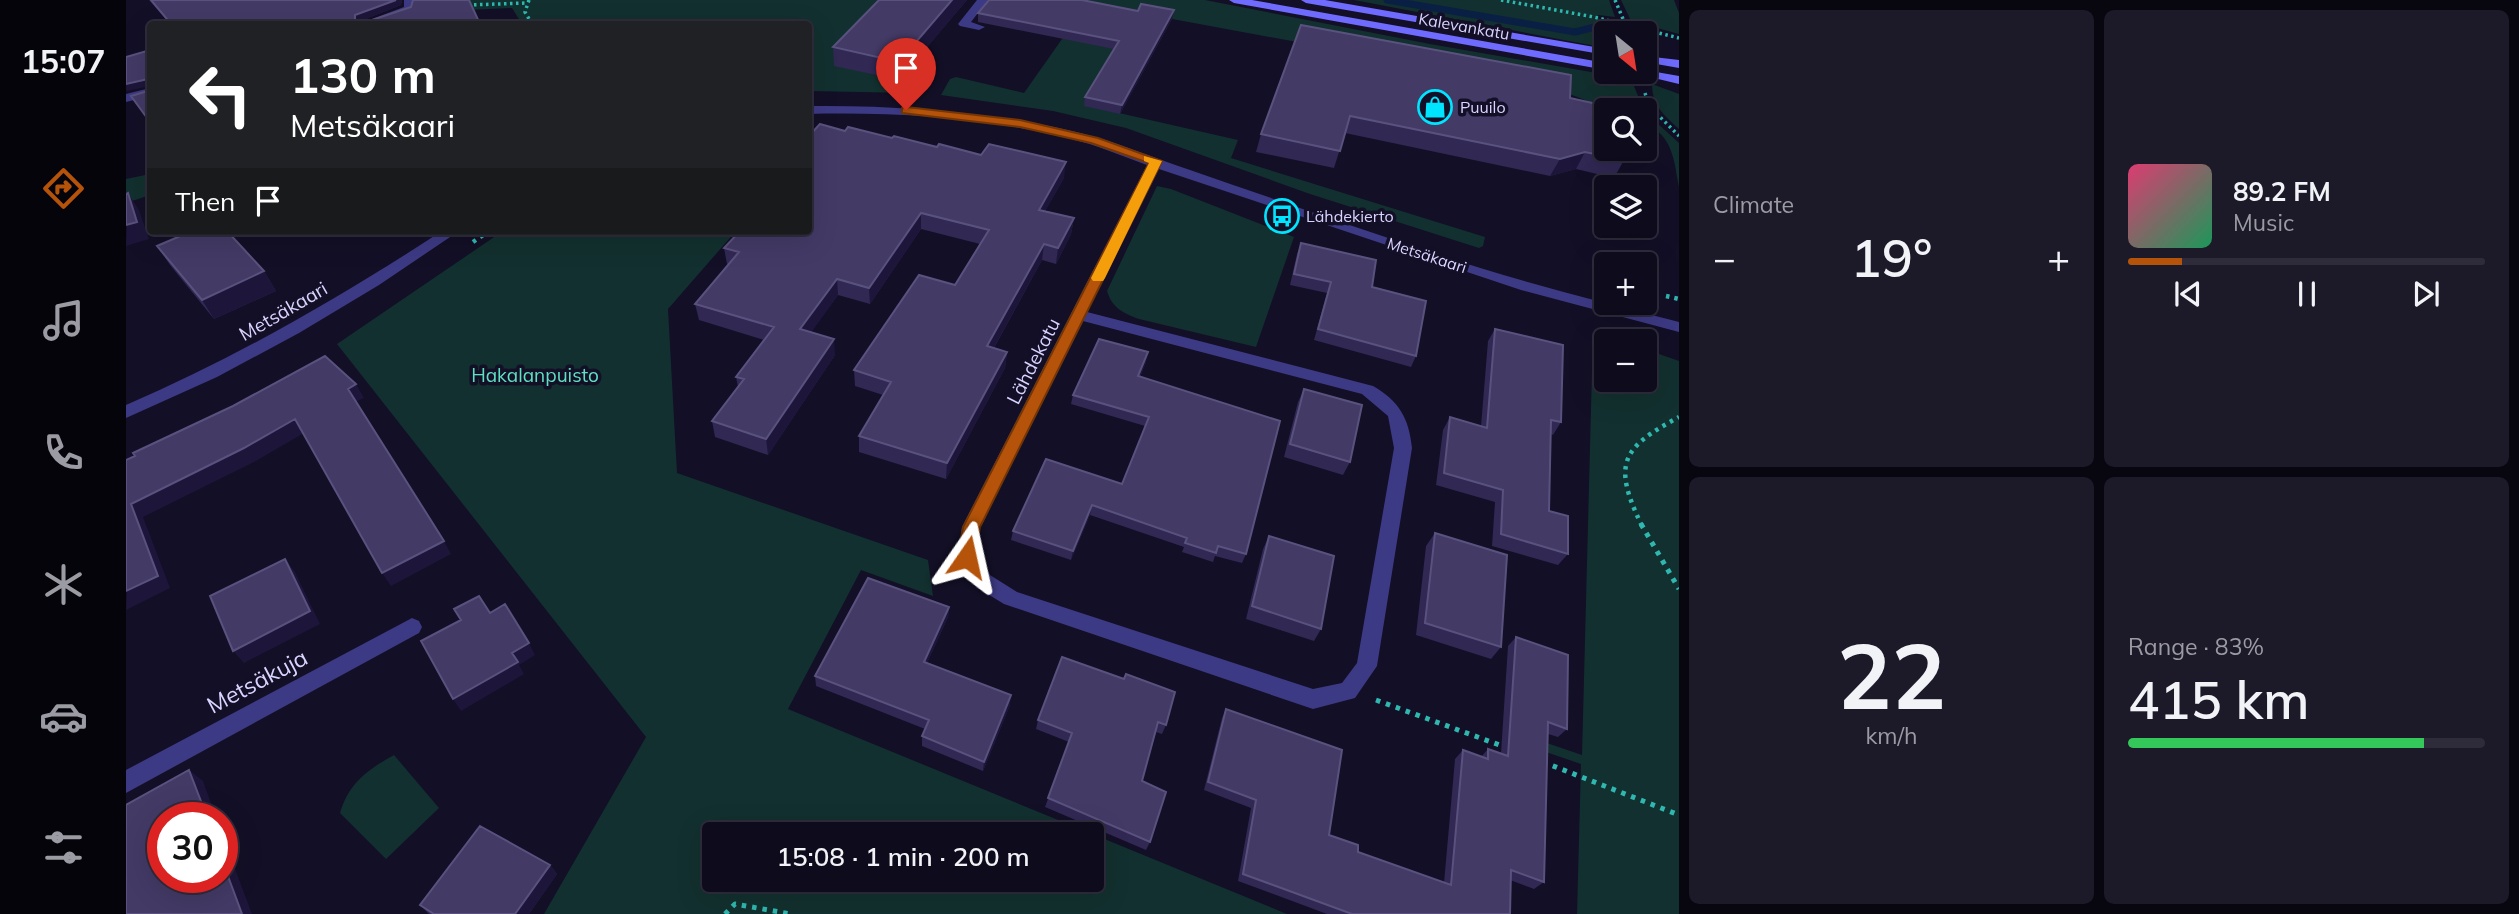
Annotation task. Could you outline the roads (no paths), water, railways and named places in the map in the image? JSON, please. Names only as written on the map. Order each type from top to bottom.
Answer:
[{"type":"main road","name":"Kalevankatu","points":[[1234,0],[1594,65]]},
{"type":"main road","name":"Kalevankatu","points":[[1306,0],[1594,50]]},
{"type":"main road","points":[[1657,61],[1679,64]]},
{"type":"main road","points":[[1657,75],[1679,79]]},
{"type":"street","points":[[374,21],[409,9],[409,0]]},
{"type":"street","points":[[979,27],[964,24],[983,0]]},
{"type":"street","points":[[126,98],[147,93]]},
{"type":"street","name":"Metsäkaari","points":[[812,110],[891,109],[977,117],[1076,136],[1156,161],[1424,256],[1526,287],[1679,327]]},
{"type":"street","name":"Lähdekatu","points":[[1080,315],[1367,390],[1387,401],[1401,421],[1403,449],[1367,666],[1348,691],[1312,699],[1011,597],[983,581],[967,557],[971,527],[1156,161]]},
{"type":"street","name":"Metsäkaari","points":[[126,412],[259,350],[385,275],[446,235]]},
{"type":"street","name":"Metsäkuja","points":[[126,782],[412,626]]},
{"type":"waterway","points":[[1387,0],[1575,32],[1594,27]]},
{"type":"place","name":"Puuilo","points":[[1435,107]]},
{"type":"place","name":"Lähdekierto","points":[[1282,216]]},
{"type":"park label","name":"Hakalanpuisto","points":[[535,375]]}]
